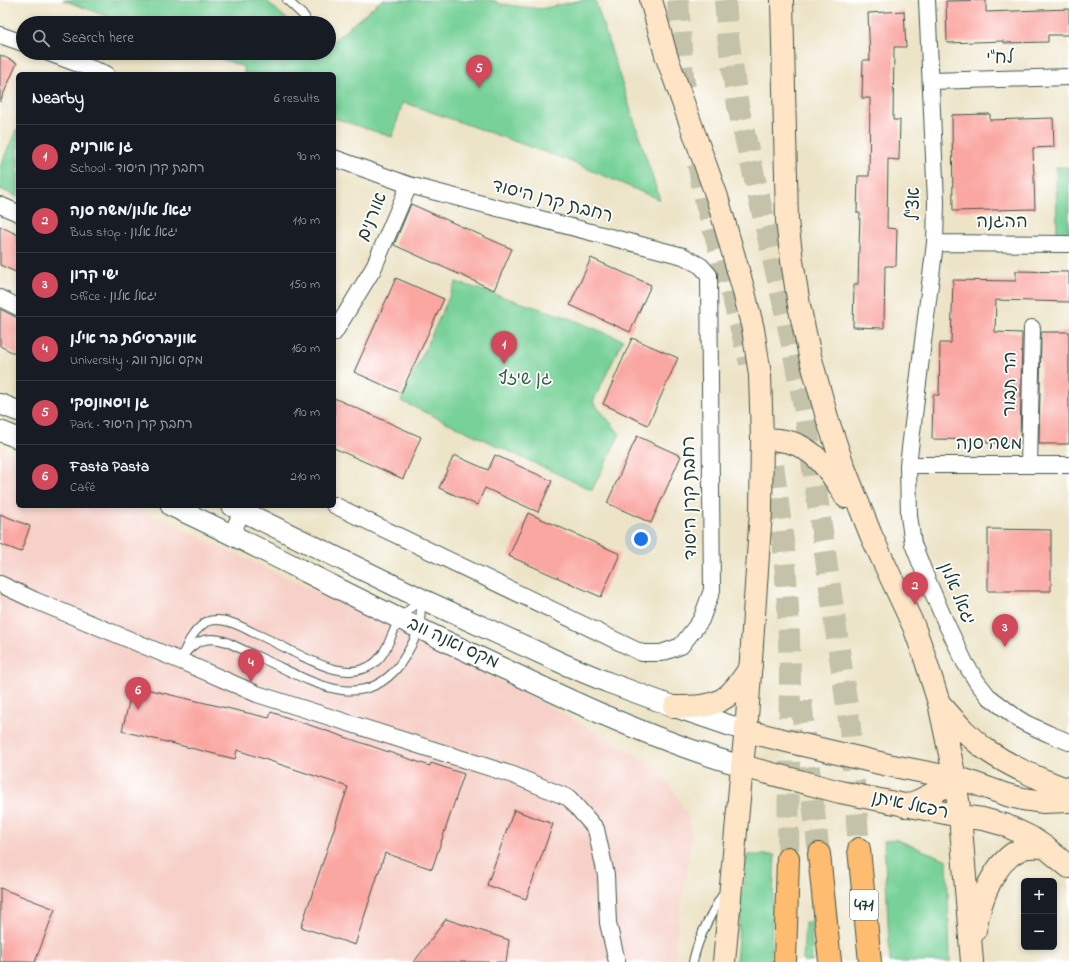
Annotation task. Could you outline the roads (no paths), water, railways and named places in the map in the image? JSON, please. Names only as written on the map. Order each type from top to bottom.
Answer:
[{"type":"highway","name":"471","points":[[859,849],[870,962]]},
{"type":"highway","name":"471","points":[[819,854],[830,962]]},
{"type":"highway","points":[[786,962],[788,858]]},
{"type":"main road","points":[[651,0],[666,55],[717,197],[753,329],[760,375],[762,439],[761,511],[752,666],[724,962]]},
{"type":"main road","points":[[782,0],[787,221],[799,305],[810,356],[828,420],[843,465],[871,535],[914,627],[939,703],[955,778],[960,816],[972,959]]},
{"type":"main road","points":[[762,439],[784,441],[799,445],[815,456],[830,472],[871,535]]},
{"type":"main road","points":[[675,707],[696,707],[709,705],[720,701],[741,683],[752,666]]},
{"type":"main road","points":[[939,703],[957,723],[988,751],[1036,777],[1069,790]]},
{"type":"main road","name":"רפאל איתן","points":[[746,731],[857,758],[974,782],[1007,795],[1023,799],[1044,802],[1069,801]]},
{"type":"main road","name":"רפאל איתן","points":[[742,766],[840,792],[905,806],[983,819],[1006,825],[1030,837],[1045,847],[1069,867]]},
{"type":"main road","points":[[905,806],[935,793],[955,778]]},
{"type":"main road","points":[[972,959],[982,899],[998,868],[1007,858],[1024,848],[1045,847]]},
{"type":"street","name":"אצ\"ל","points":[[915,406],[935,243],[936,202],[928,0]]},
{"type":"street","points":[[0,35],[16,41]]},
{"type":"street","points":[[68,60],[101,72]]},
{"type":"street","name":"לח\"י","points":[[932,81],[1069,77]]},
{"type":"street","name":"אורנים","points":[[336,159],[408,185],[373,269],[336,330]]},
{"type":"street","name":"רחבת קרן היסוד","points":[[336,506],[642,652],[661,653],[681,646],[701,620],[712,590],[709,275],[701,266],[683,256],[408,185]]},
{"type":"street","points":[[0,205],[16,212]]},
{"type":"street","name":"ההגנה","points":[[935,243],[1069,244]]},
{"type":"street","points":[[0,298],[16,305]]},
{"type":"street","name":"הר תבור","points":[[1029,465],[1032,328]]},
{"type":"street","points":[[0,404],[16,410]]},
{"type":"street","name":"יגאל אלון","points":[[915,406],[908,465],[909,516],[913,544],[945,621],[965,663],[988,696],[1025,722],[1069,742]]},
{"type":"street","points":[[0,431],[16,437]]},
{"type":"street","name":"משה סנה","points":[[908,465],[1069,465]]},
{"type":"street","name":"מקס ואנה ווב","points":[[175,508],[232,534],[400,619],[554,693],[662,739],[723,761],[742,766]]},
{"type":"street","points":[[232,534],[239,508]]},
{"type":"street","name":"מקס ואנה ווב","points":[[241,508],[422,599],[566,665],[675,707],[746,731]]},
{"type":"street","points":[[0,584],[34,600],[258,694],[513,775],[569,798],[596,829],[606,875],[608,923],[617,962]]},
{"type":"lane","points":[[286,0],[303,16]]},
{"type":"lane","points":[[181,661],[188,642],[194,632],[206,622],[217,620],[243,627],[323,666],[339,670],[355,671],[368,667],[379,658],[386,648],[400,619],[422,599]]},
{"type":"lane","points":[[181,661],[188,650],[196,644],[204,640],[219,639],[302,678],[325,687],[344,691],[363,690],[379,684],[393,672],[403,660],[419,628],[422,599]]},
{"type":"lane","points":[[693,962],[695,952],[709,917],[731,881]]},
{"type":"tunnel","points":[[678,0],[683,77],[687,98]]},
{"type":"tunnel","points":[[725,0],[728,36],[738,106],[786,315],[804,406],[850,727],[859,849]]},
{"type":"tunnel","points":[[698,164],[706,203],[750,363]]},
{"type":"tunnel","points":[[767,433],[772,456],[784,549],[788,607],[790,674],[788,858]]},
{"type":"tunnel","points":[[801,701],[819,854]]},
{"type":"place","name":"גן ויסמונסקי","points":[[479,88]]},
{"type":"place","name":"גן אורנים","points":[[504,364]]},
{"type":"place","name":"יגאל אלון/משה סנה","points":[[915,605]]},
{"type":"place","name":"ישי קרון","points":[[1005,647]]},
{"type":"place","name":"אוניברסיטת בר אילן","points":[[251,682]]},
{"type":"place","name":"Fasta Pasta","points":[[138,710]]},
{"type":"park label","name":"גן שיזף","points":[[525,380]]}]
